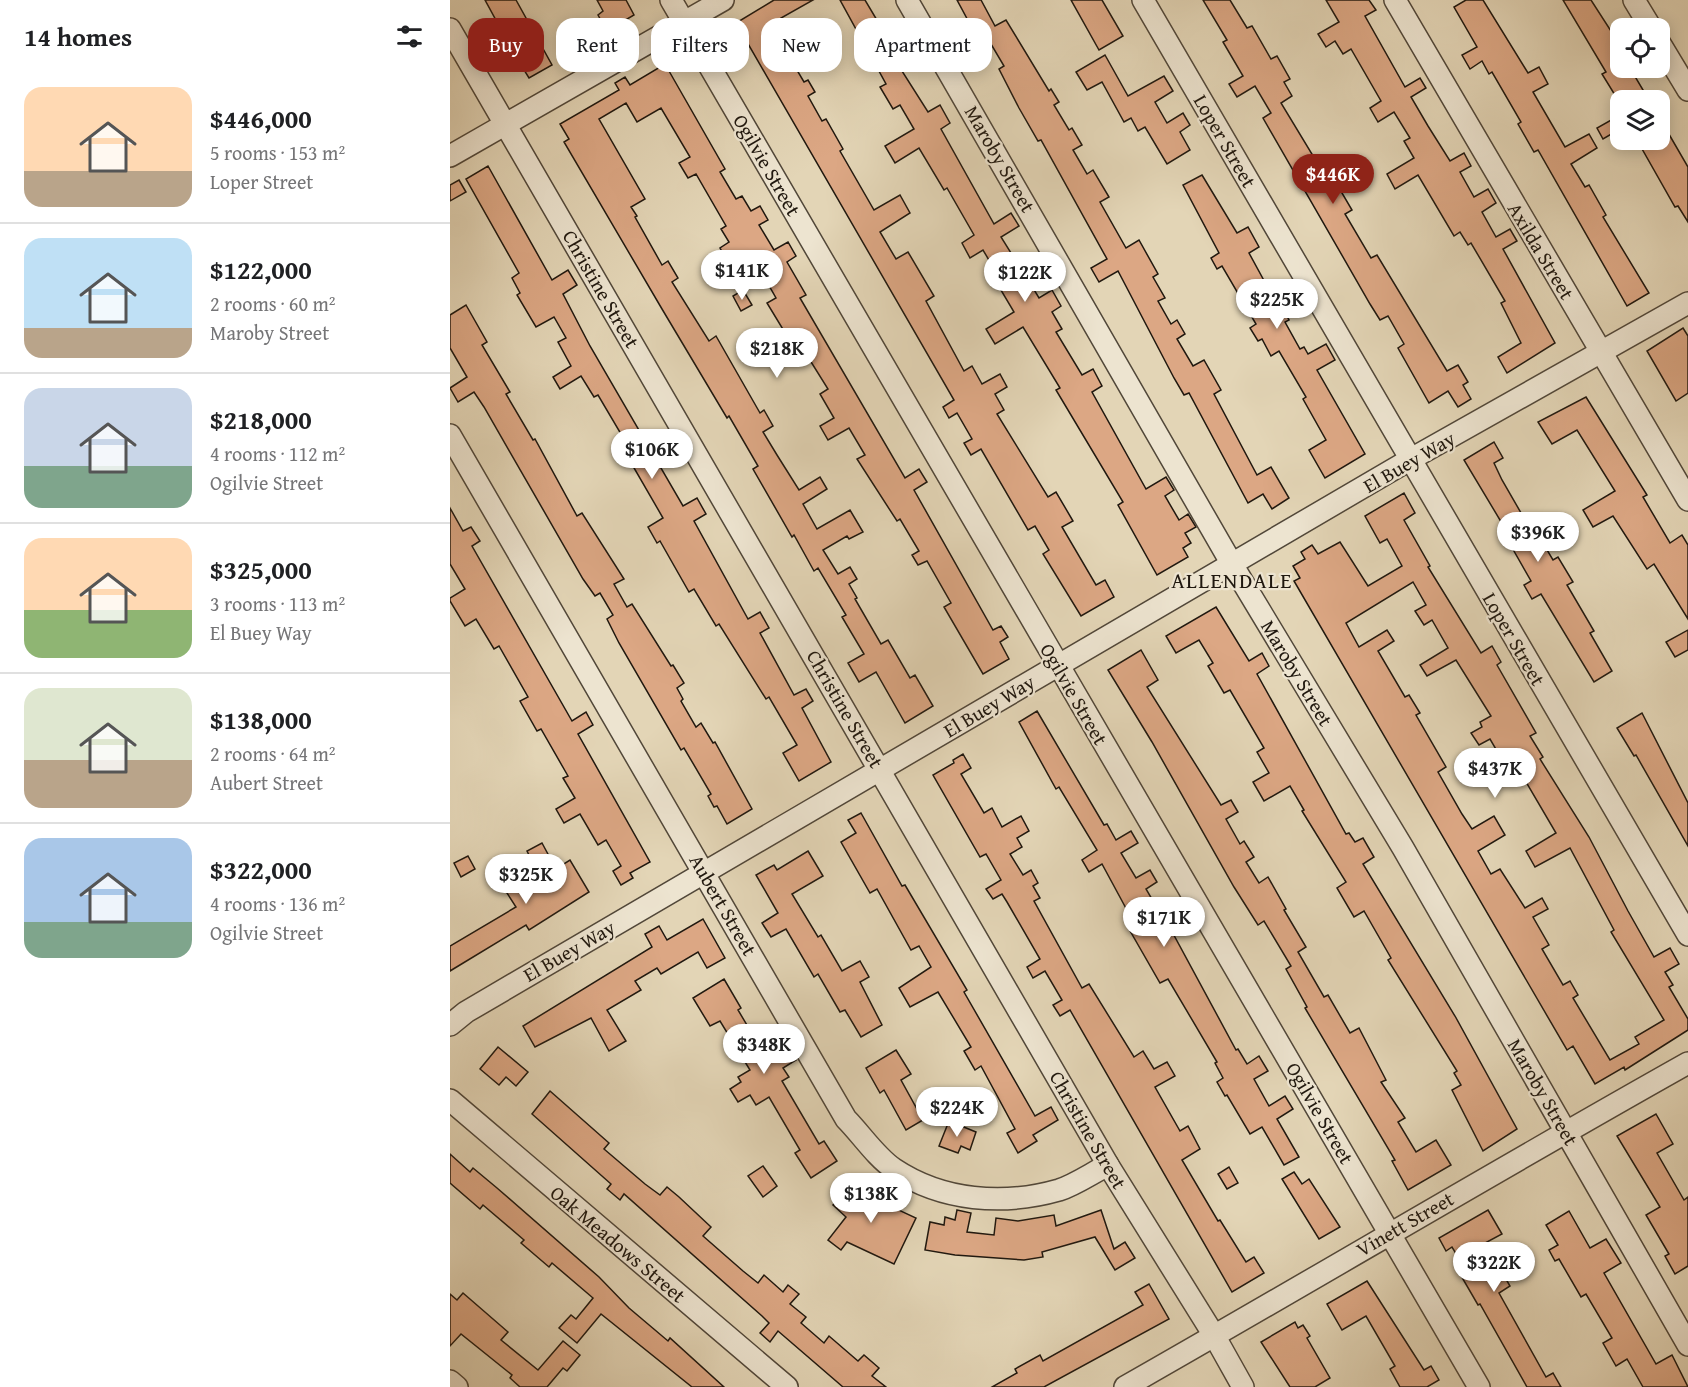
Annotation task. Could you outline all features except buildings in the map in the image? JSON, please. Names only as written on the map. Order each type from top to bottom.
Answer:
[{"type":"street","name":"Ogilvie Street","points":[[671,0],[681,18]]},
{"type":"street","points":[[692,18],[723,0]]},
{"type":"street","name":"Maroby Street","points":[[908,0],[1233,566],[1403,848],[1688,1345]]},
{"type":"street","name":"Loper Street","points":[[1143,0],[1688,934]]},
{"type":"street","name":"Axilda Street","points":[[1395,0],[1688,500]]},
{"type":"street","points":[[1634,0],[1645,18]]},
{"type":"street","name":"Christine Street","points":[[450,29],[1108,1165],[1215,1336],[1243,1387]]},
{"type":"street","points":[[450,156],[651,42]]},
{"type":"street","points":[[1670,60],[1688,90]]},
{"type":"street","name":"Ogilvie Street","points":[[712,72],[1479,1387]]},
{"type":"street","name":"El Buey Way","points":[[450,1025],[466,1012],[881,771],[1057,665],[1233,566],[1412,459],[1688,303]]},
{"type":"street","name":"Aubert Street","points":[[450,435],[846,1119],[893,1168],[934,1190],[985,1199],[1017,1198],[1060,1190],[1108,1165]]},
{"type":"street","name":"Vinett Street","points":[[1125,1387],[1390,1232],[1688,1063]]},
{"type":"street","name":"Oak Meadows Street","points":[[450,1100],[787,1387]]},
{"type":"street","points":[[450,1381],[457,1387]]},
{"type":"district","name":"ALLENDALE","points":[[1232,580]]}]
